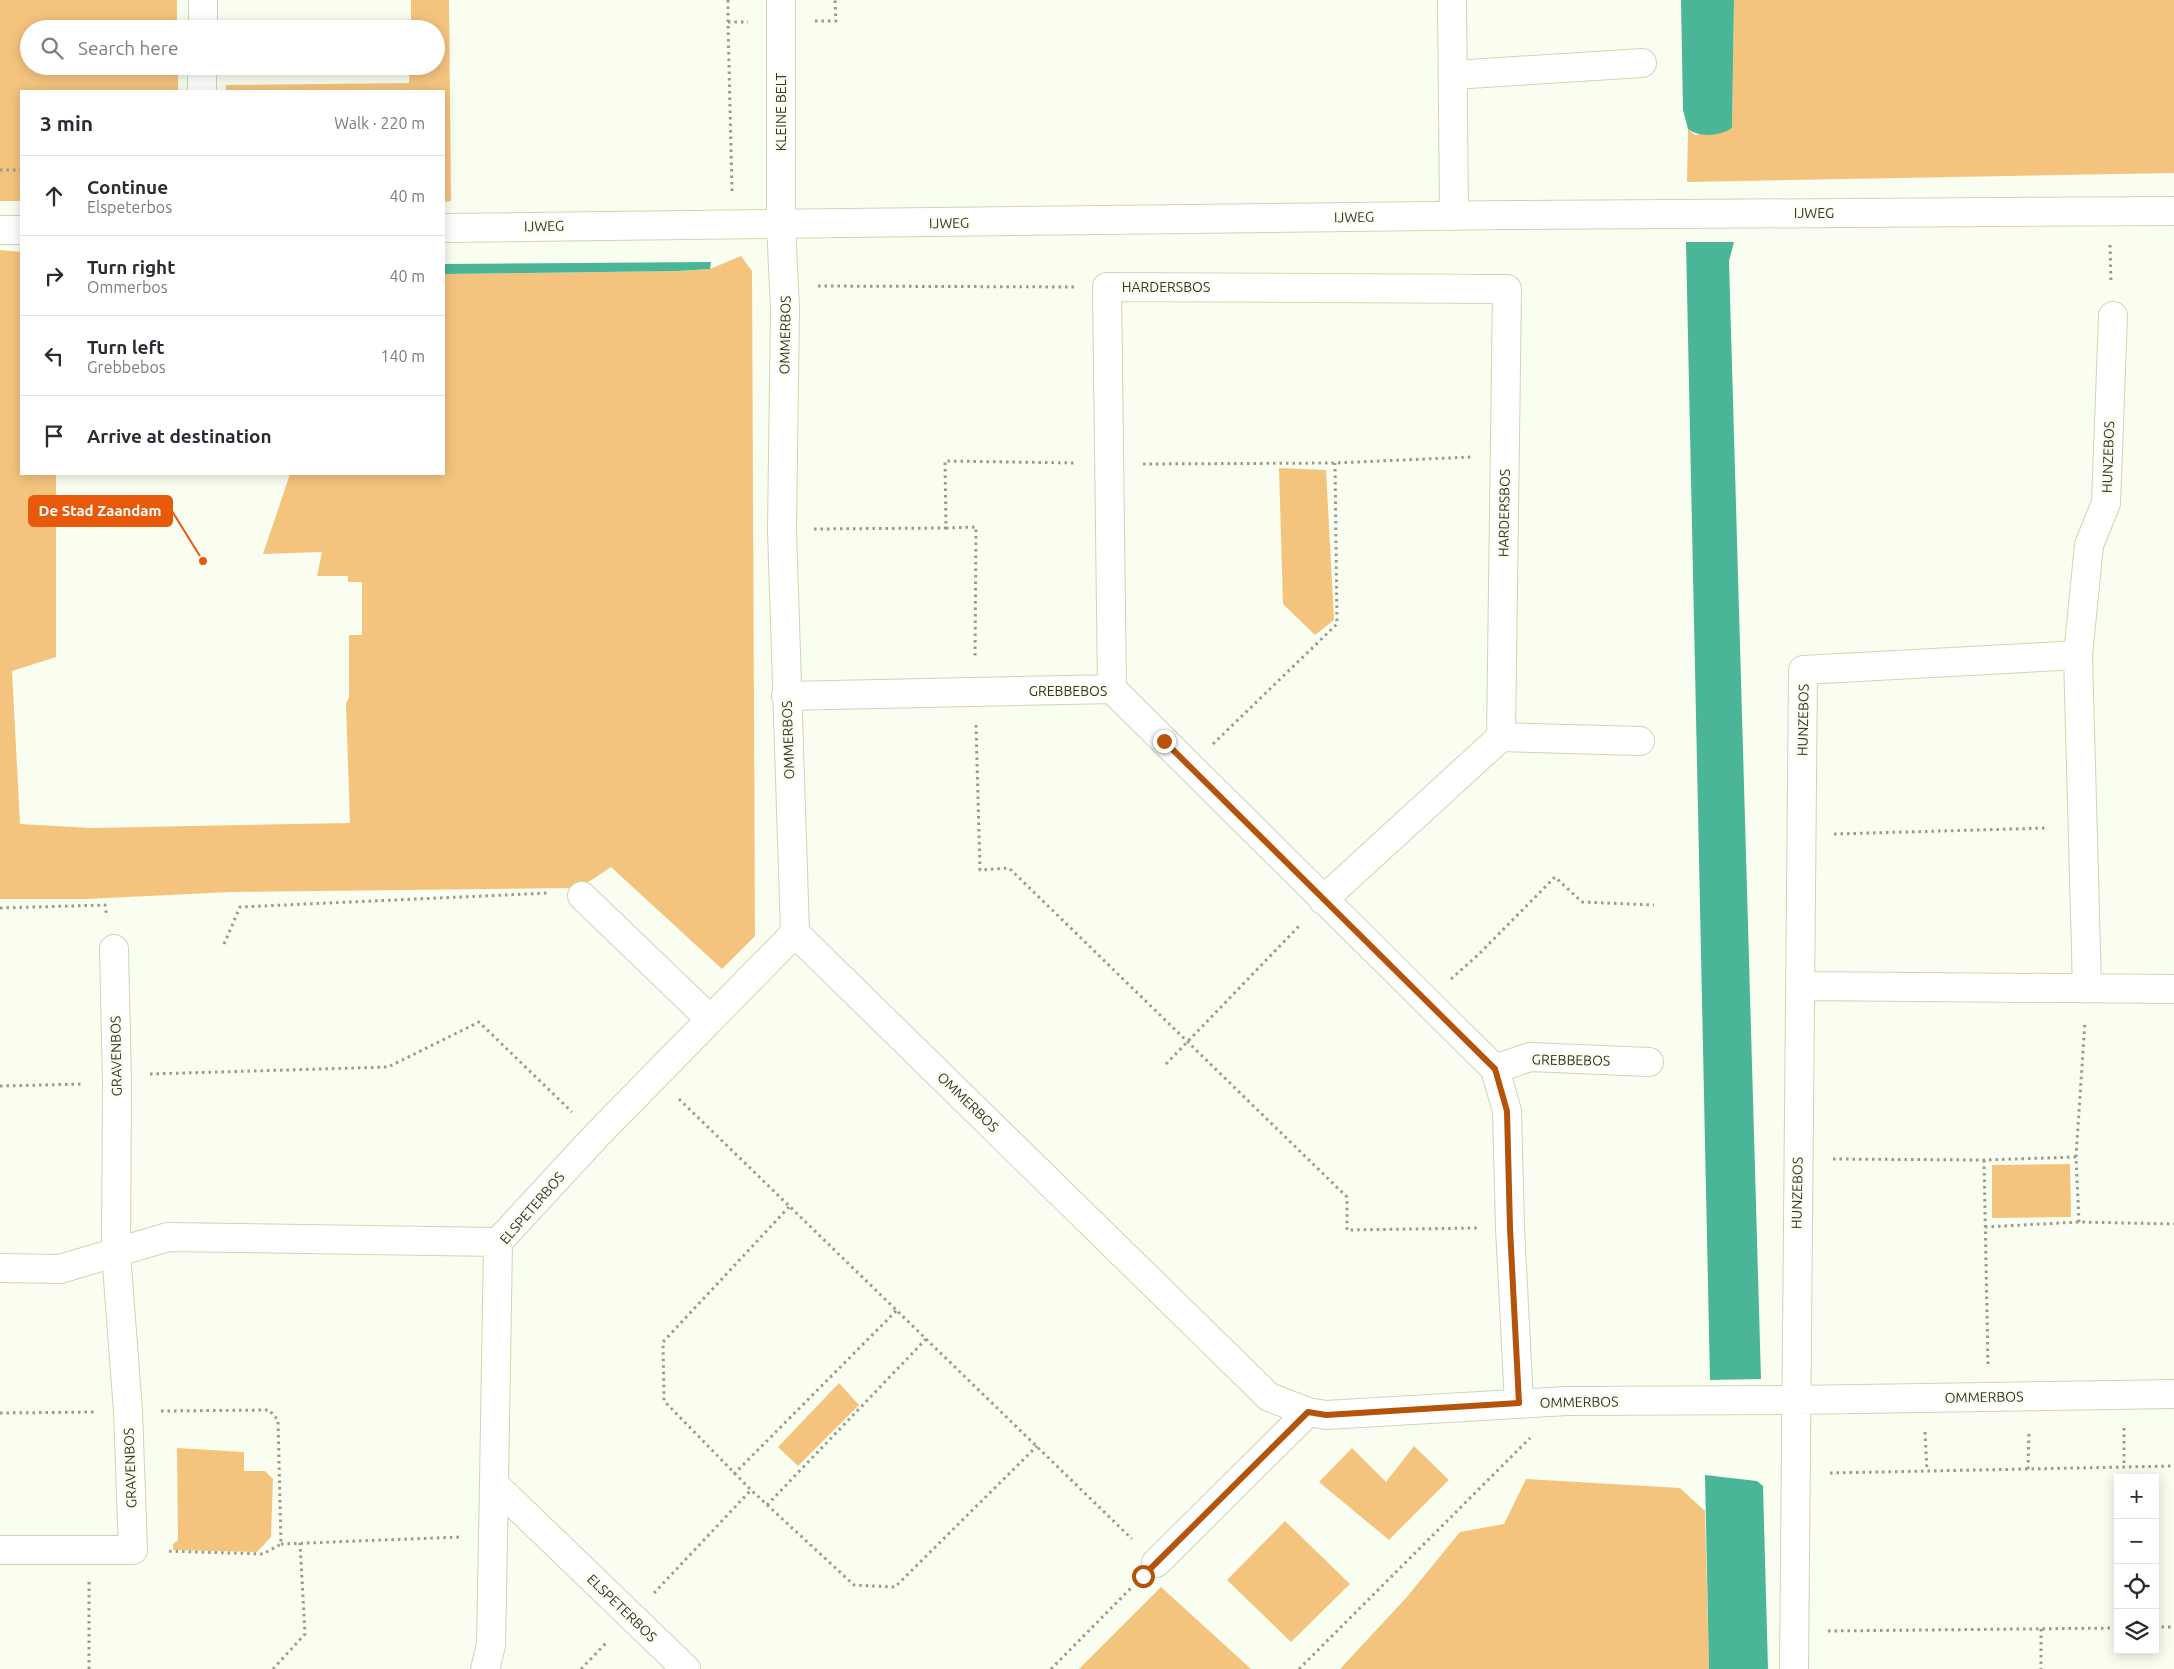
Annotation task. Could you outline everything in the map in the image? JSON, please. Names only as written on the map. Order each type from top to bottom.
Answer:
[{"type":"street","points":[[202,20],[203,0]]},
{"type":"street","name":"KLEINE BELT","points":[[781,225],[782,0]]},
{"type":"street","points":[[1452,0],[1454,216]]},
{"type":"street","points":[[1453,75],[1642,63]]},
{"type":"street","points":[[202,75],[202,90]]},
{"type":"street","name":"IJWEG","points":[[445,228],[1454,216],[2174,211]]},
{"type":"street","name":"OMMERBOS","points":[[781,225],[785,286],[782,530],[795,933],[1269,1397],[1308,1412],[1326,1415],[1519,1403],[2174,1394]]},
{"type":"street","points":[[0,230],[20,230]]},
{"type":"street","name":"HARDERSBOS","points":[[1112,689],[1108,287],[1507,289],[1501,737]]},
{"type":"street","name":"HUNZEBOS","points":[[2087,988],[2081,827],[2078,655],[2089,545],[2106,504],[2112,316]]},
{"type":"street","name":"HUNZEBOS","points":[[1795,1400],[1803,670],[2078,655]]},
{"type":"street","name":"GREBBEBOS","points":[[786,696],[1112,689],[1495,1069],[1507,1111],[1510,1228],[1519,1403]]},
{"type":"street","points":[[1324,900],[1501,737],[1640,741]]},
{"type":"street","points":[[582,896],[710,1019]]},
{"type":"street","name":"ELSPETERBOS","points":[[485,1669],[491,1645],[498,1242],[596,1136],[795,933]]},
{"type":"street","name":"GRAVENBOS","points":[[114,949],[117,1079],[116,1253],[128,1411],[133,1550]]},
{"type":"street","points":[[1800,986],[2174,988]]},
{"type":"street","name":"GREBBEBOS","points":[[1495,1069],[1530,1057],[1649,1062]]},
{"type":"street","points":[[0,1268],[60,1269],[168,1237],[498,1242]]},
{"type":"street","points":[[1794,1669],[1795,1400]]},
{"type":"street","points":[[1156,1563],[1308,1412]]},
{"type":"street","name":"ELSPETERBOS","points":[[494,1484],[686,1669]]},
{"type":"street","points":[[0,1550],[133,1550]]},
{"type":"path","points":[[728,0],[728,22]]},
{"type":"path","points":[[0,170],[20,170]]},
{"type":"path","points":[[2108,212],[2112,316]]},
{"type":"path","points":[[785,286],[1108,287]]},
{"type":"path","points":[[1189,766],[1338,624],[1335,463]]},
{"type":"path","points":[[946,528],[976,527],[975,692],[980,870],[1009,868],[1188,1042],[1346,1197],[1347,1230],[1510,1228]]},
{"type":"path","points":[[1801,835],[2081,827]]},
{"type":"path","points":[[1426,1001],[1478,954],[1555,877],[1582,902],[1654,905]]},
{"type":"path","points":[[224,944],[240,907],[573,892],[582,896]]},
{"type":"path","points":[[1166,1064],[1324,900]]},
{"type":"path","points":[[0,908],[105,906],[114,949]]},
{"type":"path","points":[[2079,1222],[2076,1157],[2087,988]]},
{"type":"path","points":[[0,1086],[388,1067],[479,1022],[596,1136]]},
{"type":"path","points":[[655,1076],[1156,1563],[1051,1669]]},
{"type":"path","points":[[1798,1159],[1984,1160],[2076,1157]]},
{"type":"path","points":[[1984,1160],[1989,1397]]},
{"type":"path","points":[[789,1206],[663,1342],[664,1401],[734,1474],[854,1585],[894,1587],[1037,1446]]},
{"type":"path","points":[[1984,1227],[2079,1222],[2174,1224]]},
{"type":"path","points":[[734,1474],[896,1310]]},
{"type":"path","points":[[767,1505],[926,1339]]},
{"type":"path","points":[[2028,1469],[2031,1396]]},
{"type":"path","points":[[1924,1398],[1927,1471]]},
{"type":"path","points":[[1299,1669],[1567,1402]]},
{"type":"path","points":[[0,1413],[269,1410],[278,1420],[280,1544]]},
{"type":"path","points":[[1794,1474],[2174,1466]]},
{"type":"path","points":[[580,1669],[751,1490]]},
{"type":"path","points":[[133,1550],[263,1554],[280,1544],[493,1536]]},
{"type":"path","points":[[273,1669],[305,1634],[300,1543]]},
{"type":"path","points":[[89,1550],[89,1669]]},
{"type":"path","points":[[2159,1627],[2174,1627]]},
{"type":"path","points":[[1794,1632],[2114,1628]]},
{"type":"path","points":[[2041,1629],[2041,1669]]},
{"type":"shaded area","points":[[0,0],[177,0],[177,20],[20,20],[20,75],[178,75],[178,90],[20,90],[20,201],[0,201]]},
{"type":"shaded area","points":[[411,0],[449,0],[451,201],[445,202],[445,90],[226,90],[226,85],[409,83],[409,75],[445,75],[445,20],[411,20]]},
{"type":"shaded area","points":[[1681,0],[1734,0],[1732,128],[1722,133],[1704,135],[1688,129],[1683,110]]},
{"type":"shaded area","points":[[1734,0],[2174,0],[2174,173],[1687,182],[1688,129],[1695,135],[1732,128]]},
{"type":"shaded area","points":[[1686,242],[1734,242],[1729,261],[1761,1379],[1710,1380]]},
{"type":"shaded area","points":[[0,250],[20,252],[20,475],[56,475],[56,657],[12,671],[20,824],[92,828],[350,823],[346,704],[349,697],[349,635],[362,635],[362,582],[348,582],[348,576],[317,576],[322,552],[263,554],[290,475],[445,475],[445,274],[678,271],[710,269],[741,256],[752,271],[755,936],[722,969],[611,867],[590,881],[573,888],[231,892],[86,899],[0,899]]},
{"type":"shaded area","points":[[711,262],[710,269],[678,271],[445,274],[445,264]]},
{"type":"shaded area","points":[[1279,468],[1326,470],[1334,620],[1315,635],[1283,604]]},
{"type":"shaded area","points":[[2070,1164],[2071,1217],[1992,1218],[1992,1165]]},
{"type":"shaded area","points":[[839,1383],[859,1405],[798,1466],[778,1447]]},
{"type":"shaded area","points":[[1414,1446],[1449,1480],[1389,1540],[1319,1482],[1352,1448],[1386,1482]]},
{"type":"shaded area","points":[[177,1448],[244,1452],[244,1471],[265,1471],[273,1479],[271,1537],[257,1552],[173,1550],[173,1544],[178,1540]]},
{"type":"shaded area","points":[[1705,1475],[1757,1481],[1763,1486],[1768,1669],[1709,1669]]},
{"type":"shaded area","points":[[1526,1479],[1680,1488],[1705,1511],[1709,1669],[1340,1669],[1406,1598],[1460,1532],[1504,1524]]},
{"type":"shaded area","points":[[1285,1521],[1350,1584],[1291,1642],[1227,1580]]},
{"type":"shaded area","points":[[1161,1587],[1251,1669],[1079,1669]]},
{"type":"place","name":"De Stad Zaandam","points":[[203,561]]},
{"type":"route","points":[[1143,1576],[1308,1412],[1326,1415],[1519,1403],[1510,1228],[1507,1111],[1495,1069],[1164,741]]}]
